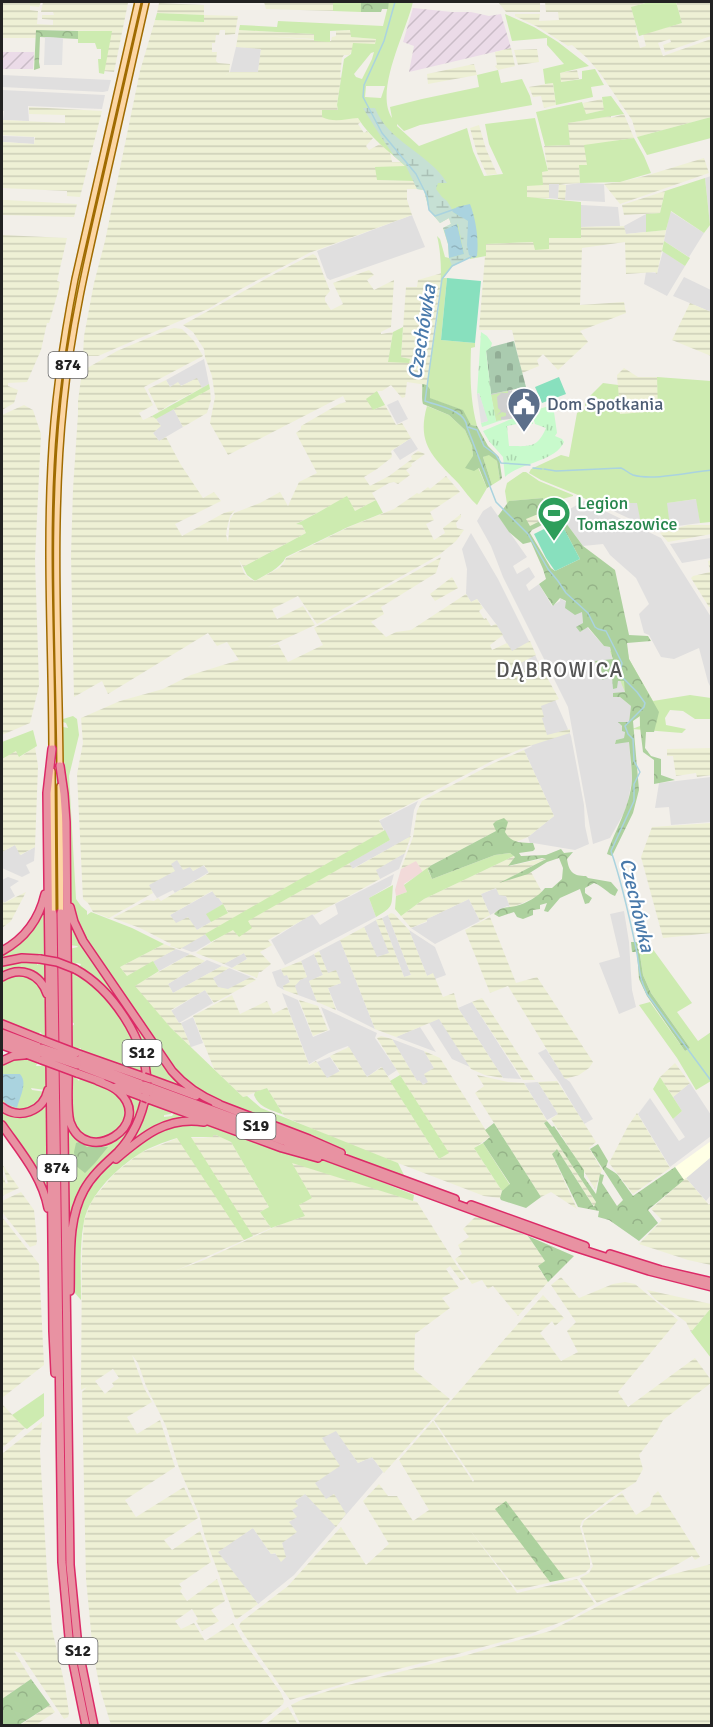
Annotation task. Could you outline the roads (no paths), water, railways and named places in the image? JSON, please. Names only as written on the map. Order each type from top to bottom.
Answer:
[{"type":"highway","points":[[52,749],[47,793],[52,1232]]},
{"type":"highway","points":[[60,766],[65,802],[69,1114],[72,1126],[88,1141],[109,1140],[120,1133],[126,1124],[128,1111],[125,1100],[119,1092],[98,1081],[77,1063]]},
{"type":"highway","points":[[2,951],[18,940],[32,925],[43,903],[47,877]]},
{"type":"highway","points":[[66,886],[71,915],[81,937],[178,1078],[202,1096],[320,1143],[362,1165]]},
{"type":"highway","name":"874","points":[[57,913],[66,1365]]},
{"type":"highway","name":"874","points":[[57,913],[59,1423]]},
{"type":"highway","name":"S12","points":[[2,962],[25,958],[40,959],[57,962],[88,977],[101,988],[130,1026],[142,1051],[147,1076],[145,1101],[136,1127],[124,1144],[92,1178],[77,1205]]},
{"type":"highway","points":[[2,977],[17,972],[34,975],[44,985],[50,1008]]},
{"type":"highway","points":[[2,1024],[42,1050],[146,1088],[224,1126],[294,1152],[350,1165]]},
{"type":"highway","name":"S19","points":[[2,1033],[77,1063],[602,1252],[711,1282]]},
{"type":"highway","name":"S19","points":[[2,1038],[42,1050]]},
{"type":"highway","points":[[2,1045],[33,1057]]},
{"type":"highway","points":[[2,1061],[16,1055],[33,1057],[42,1050]]},
{"type":"highway","points":[[2,1107],[19,1114],[35,1110],[45,1099],[50,1076]]},
{"type":"highway","points":[[98,1081],[146,1088],[219,1104]]},
{"type":"highway","name":"S19","points":[[146,1088],[600,1256],[661,1275],[711,1287]]},
{"type":"highway","points":[[66,1365],[69,1354],[72,1228],[77,1205],[98,1175],[150,1132],[166,1124],[185,1121],[202,1121],[224,1126]]},
{"type":"highway","name":"S12","points":[[2,1125],[40,1182],[47,1199],[52,1232],[53,1355],[59,1423],[65,1603],[73,1667],[86,1725]]},
{"type":"highway","name":"S12","points":[[66,1365],[71,1594],[79,1656],[94,1725]]},
{"type":"main road","name":"874","points":[[57,913],[52,749],[50,527],[52,454],[57,397],[66,325],[75,279],[138,2]]},
{"type":"main road","name":"874","points":[[57,913],[60,766],[58,498],[64,398],[71,342],[83,278],[146,2]]},
{"type":"water","points":[[470,204],[477,237],[477,256],[474,258],[469,255],[467,245],[468,221],[452,211],[457,207]]},
{"type":"water","points":[[457,224],[464,254],[449,258],[444,230]]},
{"type":"water","points":[[2,1074],[20,1074],[22,1078],[23,1090],[17,1108],[6,1104],[2,1098]]},
{"type":"waterway","name":"Czechówka","points":[[395,2],[384,41],[364,85],[363,97],[382,133],[416,174],[427,196],[429,210],[435,216],[455,209]]},
{"type":"waterway","name":"Czechówka","points":[[471,257],[452,266],[442,279],[425,401],[462,416],[496,502],[528,534],[548,569],[566,593],[588,613],[595,627],[606,631],[622,663],[621,676],[645,703],[644,707],[625,726],[633,739],[634,761],[640,772],[634,784],[634,801],[611,851],[619,875],[647,994],[712,1082]]},
{"type":"waterway","points":[[468,427],[477,430],[484,446],[496,455],[501,463],[530,465]]},
{"type":"waterway","points":[[533,468],[542,469]]},
{"type":"waterway","points":[[544,469],[556,471],[621,468],[641,477],[672,476],[712,470]]},
{"type":"place","name":"Dom Spotkania","points":[[524,433]]},
{"type":"place","name":"Legion Tomaszowice","points":[[554,542]]},
{"type":"district","name":"DĄBROWICA","points":[[560,670]]}]
